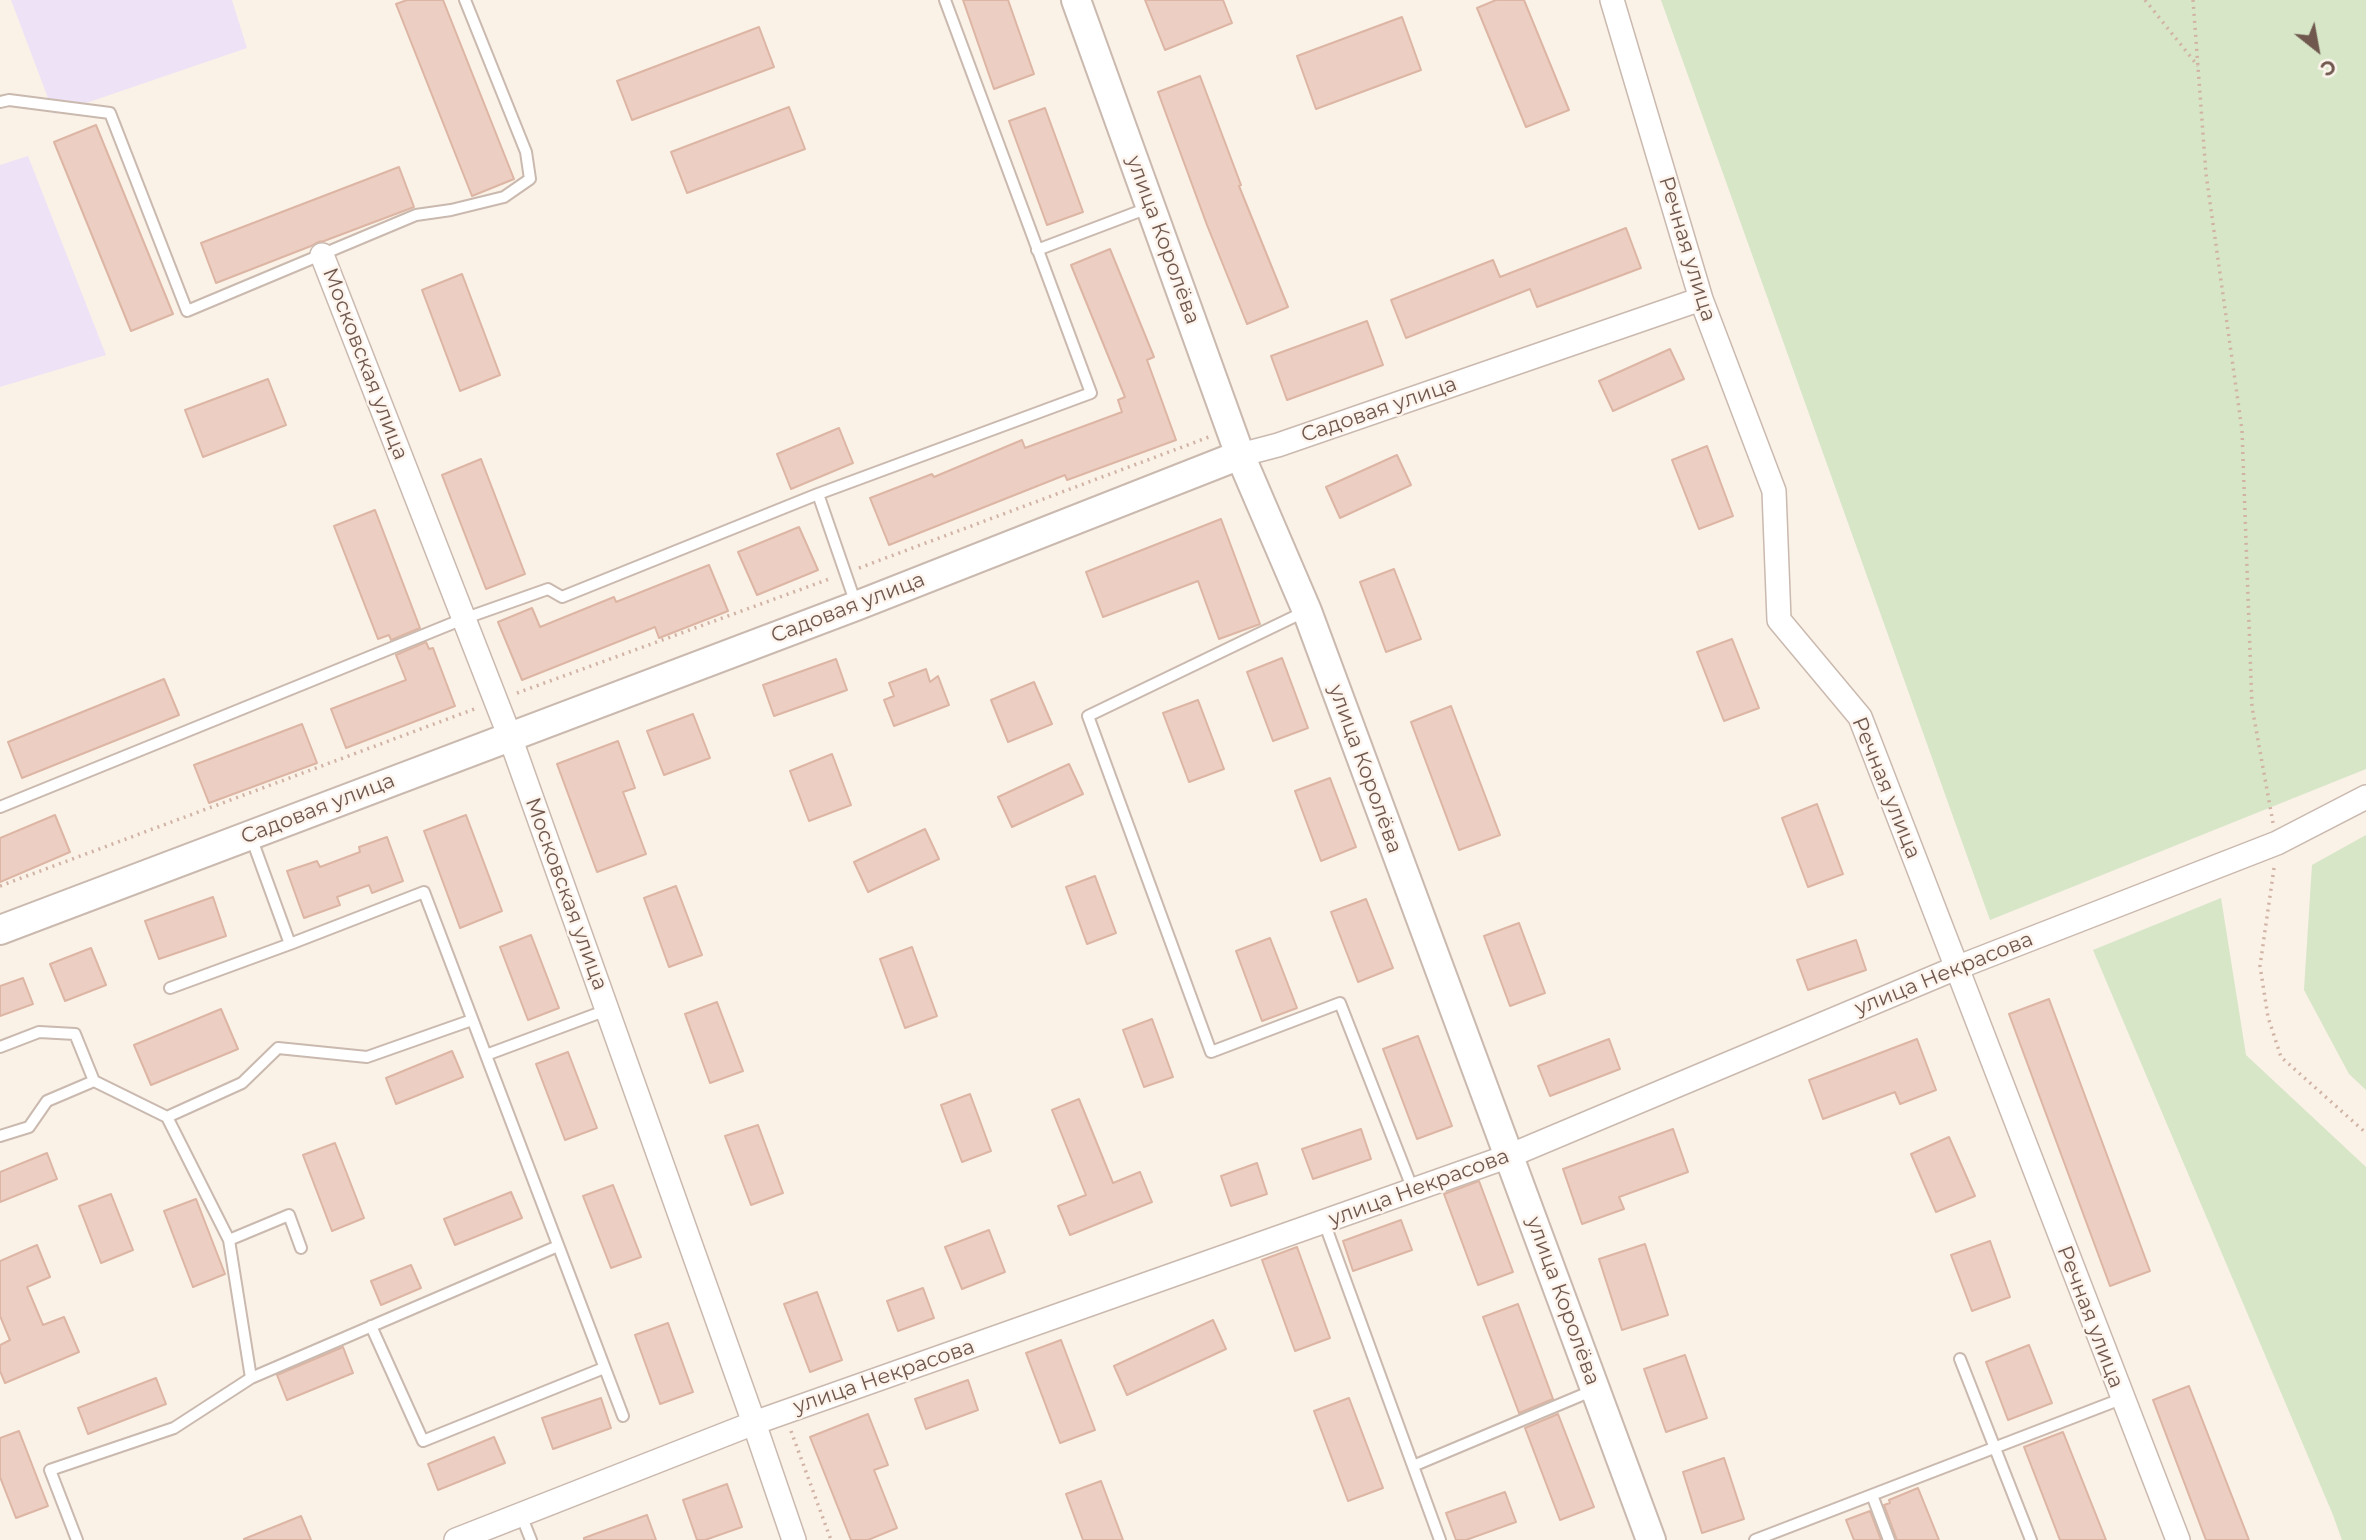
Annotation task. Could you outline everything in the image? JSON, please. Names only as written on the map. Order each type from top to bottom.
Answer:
[{"type":"street","name":"улица Королёва","points":[[1076,0],[1240,455],[1307,611],[1651,1540]]},
{"type":"street","name":"Речная улица","points":[[1612,0],[1701,299],[1774,491],[1779,621],[1860,717],[2121,1399],[2178,1540]]},
{"type":"street","name":"Московская улица","points":[[322,255],[510,737],[794,1540]]},
{"type":"street","name":"Садовая улица","points":[[0,930],[856,606],[1240,455],[1278,445],[1701,299]]},
{"type":"street","name":"улица Некрасова","points":[[456,1540],[754,1423],[1509,1156],[1956,968],[2277,843],[2366,797]]},
{"type":"lane","points":[[0,102],[9,100],[110,113],[187,311],[416,215],[504,197],[530,179],[526,152],[465,0]]},
{"type":"lane","points":[[0,807],[463,619],[548,589],[562,597],[818,494],[1091,393],[945,0]]},
{"type":"lane","points":[[1037,250],[1151,206]]},
{"type":"lane","points":[[818,494],[856,606]]},
{"type":"lane","points":[[1307,611],[1088,716],[1211,1052],[1340,1003],[1413,1190]]},
{"type":"lane","points":[[250,835],[290,944]]},
{"type":"lane","points":[[170,988],[424,892],[623,1416]]},
{"type":"lane","points":[[486,1055],[607,1010]]},
{"type":"lane","points":[[167,1117],[242,1083],[278,1048],[367,1056],[472,1020]]},
{"type":"lane","points":[[0,1047],[39,1031],[75,1034],[94,1081],[167,1117],[229,1240],[251,1378]]},
{"type":"lane","points":[[0,1136],[29,1127],[47,1101],[94,1081]]},
{"type":"lane","points":[[229,1240],[289,1215],[300,1248]]},
{"type":"lane","points":[[1324,1222],[1440,1540]]},
{"type":"lane","points":[[77,1540],[50,1470],[174,1428],[251,1378],[558,1245]]},
{"type":"lane","points":[[372,1326],[423,1441],[604,1368]]},
{"type":"lane","points":[[1959,1359],[2031,1540]]},
{"type":"lane","points":[[1413,1466],[1596,1390]]},
{"type":"lane","points":[[1755,1540],[2121,1399]]},
{"type":"lane","points":[[1872,1495],[1889,1540]]},
{"type":"lane","points":[[521,1515],[531,1540]]},
{"type":"path","points":[[2145,0],[2198,66]]},
{"type":"path","points":[[2193,0],[2207,174],[2242,430],[2252,707],[2277,843],[2260,967],[2268,1017],[2281,1057],[2366,1133]]},
{"type":"path","points":[[0,886],[1211,436]]},
{"type":"path","points":[[784,1413],[831,1540]]},
{"type":"shaded area","points":[[11,0],[232,0],[247,48],[54,114]]},
{"type":"shaded area","points":[[28,156],[106,355],[0,387],[0,165]]},
{"type":"green space","points":[[1661,0],[2366,0],[2366,769],[1990,920]]},
{"type":"green space","points":[[2366,835],[2366,1090],[2349,1074],[2304,990],[2312,865]]},
{"type":"green space","points":[[2221,898],[2246,1055],[2366,1167],[2366,1540],[2342,1540],[2093,950]]},
{"type":"building","points":[[407,0],[443,0],[514,179],[472,196],[396,4]]},
{"type":"building","points":[[963,0],[1008,0],[1034,74],[994,89]]},
{"type":"building","points":[[1145,0],[1223,0],[1232,23],[1165,50]]},
{"type":"building","points":[[1496,0],[1524,0],[1569,110],[1526,127],[1477,8]]},
{"type":"building","points":[[1402,17],[1421,70],[1316,109],[1297,56]]},
{"type":"building","points":[[759,27],[774,67],[632,120],[617,81]]},
{"type":"building","points":[[1200,76],[1241,185],[1239,186],[1288,307],[1247,324],[1158,92]]},
{"type":"building","points":[[789,107],[805,149],[687,193],[671,152]]},
{"type":"building","points":[[1045,108],[1083,212],[1047,225],[1009,121]]},
{"type":"building","points":[[96,125],[173,314],[131,331],[54,142]]},
{"type":"building","points":[[399,167],[414,207],[216,283],[201,243]]},
{"type":"building","points":[[1626,228],[1641,268],[1537,307],[1530,289],[1406,338],[1391,300],[1493,260],[1500,277]]},
{"type":"building","points":[[1110,249],[1154,357],[1147,360],[1176,440],[1067,480],[1065,475],[889,545],[870,498],[932,474],[934,477],[1022,440],[1025,448],[1122,412],[1118,400],[1125,397],[1071,265]]},
{"type":"building","points":[[462,274],[500,375],[460,391],[422,290]]},
{"type":"building","points":[[1367,321],[1383,365],[1287,400],[1271,356]]},
{"type":"building","points":[[1670,349],[1684,379],[1613,411],[1599,381]]},
{"type":"building","points":[[268,379],[286,425],[203,457],[185,410]]},
{"type":"building","points":[[839,428],[853,463],[791,489],[777,454]]},
{"type":"building","points":[[1707,446],[1733,516],[1699,529],[1672,460]]},
{"type":"building","points":[[1397,455],[1411,485],[1340,518],[1326,487]]},
{"type":"building","points":[[481,459],[525,574],[486,589],[442,475]]},
{"type":"building","points":[[375,510],[420,628],[391,640],[389,635],[378,639],[334,526]]},
{"type":"building","points":[[1221,519],[1260,624],[1219,639],[1198,581],[1103,617],[1086,572]]},
{"type":"building","points":[[799,527],[818,570],[757,595],[738,552]]},
{"type":"building","points":[[709,565],[728,611],[659,638],[655,627],[522,680],[498,622],[532,608],[540,627],[614,597],[616,602]]},
{"type":"building","points":[[1394,569],[1421,639],[1386,652],[1360,582]]},
{"type":"building","points":[[1732,639],[1759,708],[1724,721],[1697,652]]},
{"type":"building","points":[[426,642],[429,649],[433,648],[455,706],[346,748],[331,709],[406,680],[396,655]]},
{"type":"building","points":[[1282,658],[1308,728],[1273,741],[1247,672]]},
{"type":"building","points":[[836,659],[847,690],[774,716],[763,685]]},
{"type":"building","points":[[926,669],[930,682],[938,676],[949,705],[894,726],[884,700],[894,696],[889,683]]},
{"type":"building","points":[[164,679],[179,715],[22,778],[8,742]]},
{"type":"building","points":[[1034,682],[1052,724],[1008,742],[991,700]]},
{"type":"building","points":[[1198,700],[1224,769],[1189,782],[1163,713]]},
{"type":"building","points":[[1451,706],[1500,835],[1459,850],[1411,722]]},
{"type":"building","points":[[693,714],[710,758],[664,775],[647,731]]},
{"type":"building","points":[[302,724],[317,763],[209,803],[194,765]]},
{"type":"building","points":[[618,741],[635,788],[623,792],[646,854],[597,872],[557,764]]},
{"type":"building","points":[[832,754],[851,805],[809,821],[790,771]]},
{"type":"building","points":[[1069,764],[1083,794],[1012,827],[998,797]]},
{"type":"building","points":[[1330,778],[1356,847],[1321,861],[1295,791]]},
{"type":"building","points":[[1817,804],[1843,874],[1808,887],[1782,818]]},
{"type":"building","points":[[55,815],[70,852],[0,882],[0,838]]},
{"type":"building","points":[[466,815],[502,911],[460,928],[424,831]]},
{"type":"building","points":[[925,829],[939,859],[868,892],[854,862]]},
{"type":"building","points":[[387,837],[403,881],[372,893],[369,885],[337,897],[340,905],[304,918],[287,871],[317,861],[320,867],[360,852],[359,847]]},
{"type":"building","points":[[1095,876],[1116,933],[1087,944],[1066,887]]},
{"type":"building","points":[[676,886],[702,955],[669,967],[644,898]]},
{"type":"building","points":[[213,897],[226,936],[159,959],[145,921]]},
{"type":"building","points":[[1366,899],[1393,968],[1358,982],[1331,912]]},
{"type":"building","points":[[1519,923],[1545,993],[1510,1006],[1484,936]]},
{"type":"building","points":[[531,935],[559,1008],[528,1020],[500,947]]},
{"type":"building","points":[[1270,938],[1297,1008],[1262,1021],[1236,951]]},
{"type":"building","points":[[1856,940],[1866,970],[1808,990],[1797,960]]},
{"type":"building","points":[[912,947],[937,1016],[905,1028],[880,959]]},
{"type":"building","points":[[91,948],[106,985],[65,1001],[50,964]]},
{"type":"building","points":[[23,978],[33,1004],[0,1016],[0,986]]},
{"type":"building","points":[[2049,999],[2150,1271],[2110,1286],[2009,1014]]},
{"type":"building","points":[[717,1002],[743,1071],[710,1083],[685,1014]]},
{"type":"building","points":[[221,1009],[238,1049],[151,1085],[134,1045]]},
{"type":"building","points":[[1152,1019],[1173,1077],[1144,1087],[1123,1030]]},
{"type":"building","points":[[1418,1036],[1452,1126],[1417,1139],[1383,1049]]},
{"type":"building","points":[[1609,1039],[1620,1069],[1550,1096],[1538,1066]]},
{"type":"building","points":[[1917,1039],[1936,1090],[1900,1104],[1895,1092],[1823,1119],[1809,1080]]},
{"type":"building","points":[[452,1051],[463,1077],[396,1104],[386,1078]]},
{"type":"building","points":[[568,1052],[597,1128],[565,1140],[536,1064]]},
{"type":"building","points":[[970,1094],[991,1151],[962,1162],[941,1105]]},
{"type":"building","points":[[1079,1099],[1113,1183],[1140,1172],[1152,1202],[1070,1235],[1058,1206],[1086,1195],[1052,1110]]},
{"type":"building","points":[[758,1125],[783,1193],[751,1205],[725,1136]]},
{"type":"building","points":[[1361,1129],[1371,1159],[1313,1179],[1302,1149]]},
{"type":"building","points":[[1673,1129],[1688,1172],[1619,1197],[1624,1209],[1582,1224],[1563,1169]]},
{"type":"building","points":[[1949,1137],[1975,1196],[1936,1212],[1911,1154]]},
{"type":"building","points":[[335,1143],[364,1218],[332,1231],[303,1155]]},
{"type":"building","points":[[47,1153],[57,1179],[0,1202],[0,1172]]},
{"type":"building","points":[[1257,1163],[1267,1194],[1231,1206],[1221,1176]]},
{"type":"building","points":[[1479,1181],[1513,1272],[1478,1285],[1444,1194]]},
{"type":"building","points":[[613,1185],[641,1257],[611,1268],[583,1196]]},
{"type":"building","points":[[511,1192],[522,1218],[455,1245],[444,1219]]},
{"type":"building","points":[[111,1194],[133,1250],[101,1263],[79,1206]]},
{"type":"building","points":[[196,1199],[225,1274],[193,1287],[164,1211]]},
{"type":"building","points":[[1401,1220],[1412,1250],[1353,1271],[1343,1241]]},
{"type":"building","points":[[989,1230],[1005,1272],[962,1289],[945,1247]]},
{"type":"building","points":[[1990,1241],[2010,1297],[1972,1311],[1951,1255]]},
{"type":"building","points":[[1645,1244],[1668,1315],[1622,1330],[1599,1259]]},
{"type":"building","points":[[37,1245],[50,1277],[27,1287],[43,1325],[64,1317],[79,1352],[5,1383],[0,1371],[0,1345],[10,1340],[0,1316],[0,1261]]},
{"type":"building","points":[[1297,1247],[1330,1338],[1295,1351],[1262,1260]]},
{"type":"building","points":[[411,1265],[421,1288],[381,1305],[371,1281]]},
{"type":"building","points":[[923,1288],[934,1318],[898,1331],[887,1301]]},
{"type":"building","points":[[817,1292],[842,1360],[810,1372],[784,1304]]},
{"type":"building","points":[[1518,1304],[1553,1399],[1519,1413],[1483,1317]]},
{"type":"building","points":[[1213,1320],[1226,1349],[1127,1395],[1114,1366]]},
{"type":"building","points":[[668,1323],[693,1392],[660,1404],[635,1335]]},
{"type":"building","points":[[1061,1340],[1095,1430],[1060,1443],[1026,1353]]},
{"type":"building","points":[[2029,1345],[2052,1403],[2008,1420],[1986,1362]]},
{"type":"building","points":[[343,1347],[353,1373],[287,1400],[277,1375]]},
{"type":"building","points":[[1685,1355],[1707,1418],[1666,1432],[1644,1369]]},
{"type":"building","points":[[156,1378],[166,1404],[88,1434],[78,1408]]},
{"type":"building","points":[[968,1380],[978,1410],[926,1429],[915,1399]]},
{"type":"building","points":[[2189,1386],[2249,1540],[2206,1540],[2153,1400]]},
{"type":"building","points":[[601,1398],[611,1428],[553,1449],[542,1418]]},
{"type":"building","points":[[1349,1398],[1383,1488],[1348,1501],[1314,1411]]},
{"type":"building","points":[[868,1414],[888,1465],[874,1470],[897,1528],[868,1540],[851,1540],[810,1437]]},
{"type":"building","points":[[1558,1414],[1594,1507],[1560,1520],[1525,1428]]},
{"type":"building","points":[[19,1431],[48,1506],[16,1518],[0,1477],[0,1438]]},
{"type":"building","points":[[2063,1432],[2106,1540],[2060,1540],[2024,1447]]},
{"type":"building","points":[[494,1437],[505,1463],[438,1490],[428,1464]]},
{"type":"building","points":[[1724,1458],[1744,1519],[1702,1533],[1683,1472]]},
{"type":"building","points":[[1101,1481],[1123,1540],[1083,1540],[1066,1494]]},
{"type":"building","points":[[727,1484],[742,1527],[705,1540],[697,1540],[683,1500]]},
{"type":"building","points":[[1918,1488],[1939,1540],[1897,1540],[1884,1505],[1890,1503],[1889,1500]]},
{"type":"building","points":[[1505,1492],[1516,1522],[1466,1540],[1456,1540],[1446,1513]]},
{"type":"building","points":[[1870,1511],[1881,1540],[1854,1540],[1846,1520]]},
{"type":"building","points":[[647,1515],[656,1540],[584,1540],[584,1538]]},
{"type":"building","points":[[301,1516],[311,1540],[244,1540],[244,1539]]}]
